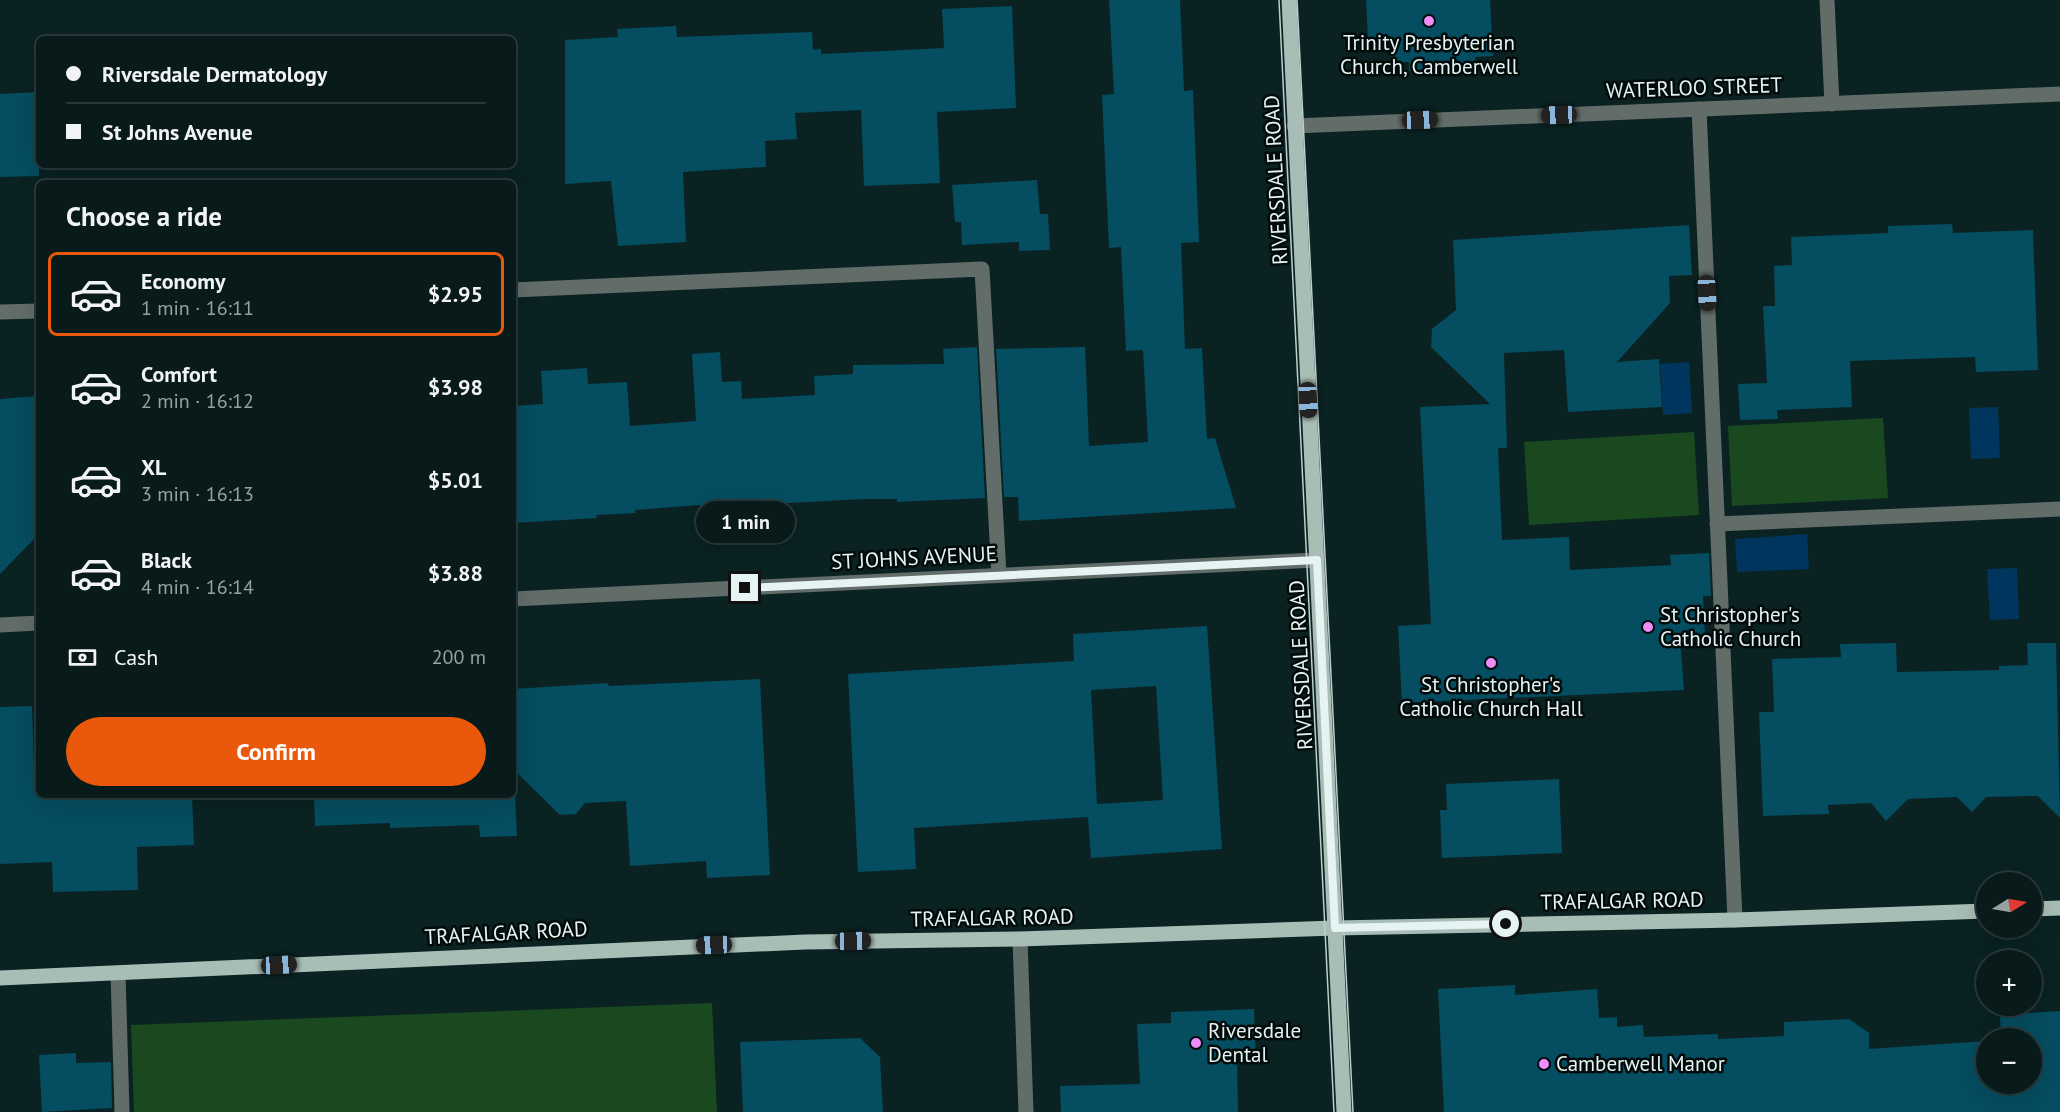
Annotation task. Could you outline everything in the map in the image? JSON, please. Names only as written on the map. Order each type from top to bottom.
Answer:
[{"type":"main road","name":"RIVERSDALE ROAD","points":[[1289,0],[1344,1112]]},
{"type":"main road","points":[[2042,909],[2060,908]]},
{"type":"main road","name":"TRAFALGAR ROAD","points":[[0,978],[805,942],[1020,939],[1335,928],[1735,920],[1976,911]]},
{"type":"street","points":[[1827,0],[1832,104]]},
{"type":"street","name":"WATERLOO STREET","points":[[1294,126],[2060,94]]},
{"type":"street","points":[[1699,109],[1735,920]]},
{"type":"street","points":[[516,290],[982,269],[999,575]]},
{"type":"street","points":[[0,312],[36,311]]},
{"type":"street","points":[[1716,524],[2060,509]]},
{"type":"street","name":"ST JOHNS AVENUE","points":[[516,599],[1317,560]]},
{"type":"street","points":[[0,625],[36,623]]},
{"type":"street","points":[[1020,939],[1026,1112]]},
{"type":"street","points":[[118,973],[122,1112]]},
{"type":"green space","points":[[1883,418],[1888,498],[1732,506],[1728,426]]},
{"type":"green space","points":[[1694,432],[1699,515],[1529,525],[1524,442]]},
{"type":"green space","points":[[712,1003],[717,1112],[134,1112],[131,1025]]},
{"type":"water","points":[[1689,362],[1692,413],[1663,415],[1660,364]]},
{"type":"water","points":[[1998,407],[2000,458],[1971,459],[1969,408]]},
{"type":"water","points":[[1807,534],[1809,569],[1737,572],[1735,539]]},
{"type":"water","points":[[2017,568],[2019,619],[1990,620],[1987,569]]},
{"type":"building","points":[[1109,0],[1180,0],[1184,91],[1193,90],[1199,242],[1181,243],[1185,349],[1202,348],[1207,439],[1215,438],[1236,508],[1019,521],[1018,497],[1004,497],[996,349],[1085,347],[1089,446],[1148,442],[1143,350],[1126,351],[1121,247],[1109,248],[1102,95],[1114,94]]},
{"type":"building","name":"Trinity Presbyterian Church, Camberwell","points":[[1366,0],[1490,0],[1493,56],[1475,57],[1476,68],[1409,71],[1409,62],[1391,63],[1390,40],[1368,41]]},
{"type":"building","points":[[1012,6],[1016,108],[937,112],[940,183],[864,186],[861,110],[795,113],[797,139],[765,141],[766,167],[683,172],[686,242],[618,246],[611,181],[565,184],[565,40],[618,37],[617,29],[676,26],[677,37],[812,32],[813,50],[821,49],[821,54],[944,48],[942,9]]},
{"type":"building","points":[[36,92],[36,168],[39,168],[39,176],[0,177],[0,94]]},
{"type":"building","points":[[1037,180],[1040,214],[1048,214],[1050,250],[1019,251],[1019,242],[962,245],[961,222],[955,222],[952,185]]},
{"type":"building","points":[[1952,224],[1953,233],[2033,230],[2038,370],[1976,372],[1975,357],[1850,361],[1852,407],[1777,410],[1778,419],[1740,420],[1738,384],[1767,383],[1763,306],[1775,306],[1774,266],[1792,265],[1791,237],[1888,233],[1888,226]]},
{"type":"building","points":[[1689,225],[1692,275],[1669,276],[1670,303],[1617,362],[1659,359],[1662,407],[1568,412],[1564,350],[1504,353],[1507,448],[1498,448],[1502,540],[1569,537],[1570,570],[1671,565],[1670,555],[1709,553],[1711,596],[1703,596],[1705,636],[1680,638],[1684,690],[1402,703],[1398,626],[1431,624],[1420,407],[1490,404],[1431,347],[1432,329],[1456,310],[1453,240]]},
{"type":"building","points":[[977,347],[985,498],[897,502],[897,499],[864,499],[700,508],[700,505],[635,510],[636,513],[596,515],[597,518],[516,523],[516,406],[543,404],[541,371],[587,368],[588,384],[627,382],[630,426],[696,421],[692,354],[720,352],[722,382],[741,381],[742,399],[815,395],[814,376],[853,374],[853,365],[944,364],[943,349]]},
{"type":"building","points":[[36,396],[36,537],[0,574],[0,399]]},
{"type":"building","points":[[1207,626],[1222,849],[1091,858],[1088,817],[914,828],[916,869],[858,872],[848,674],[1074,661],[1073,634]],"holes":[[[1156,686],[1163,800],[1097,804],[1091,690]]]},
{"type":"building","points":[[1896,643],[1897,672],[1999,670],[1999,666],[2028,665],[2027,643],[2056,643],[2060,818],[2038,796],[1986,797],[1972,812],[1957,797],[1908,799],[1886,821],[1871,803],[1828,805],[1829,814],[1763,816],[1759,712],[1774,712],[1772,659],[1841,657],[1840,644]]},
{"type":"building","points":[[760,679],[770,875],[707,878],[706,861],[630,866],[626,801],[585,803],[576,814],[560,815],[516,772],[516,689],[608,683],[609,686]]},
{"type":"building","points":[[32,706],[36,798],[192,798],[194,845],[137,847],[138,890],[53,892],[52,862],[0,864],[0,707]]},
{"type":"building","points":[[1559,779],[1562,853],[1442,858],[1440,810],[1447,810],[1446,784]]},
{"type":"building","points":[[314,798],[515,798],[517,836],[480,837],[479,825],[390,828],[390,823],[315,826]]},
{"type":"building","points":[[1515,985],[1515,995],[1597,989],[1599,1018],[1617,1017],[1617,1027],[1643,1025],[1644,1037],[1718,1034],[1718,1039],[1784,1036],[1784,1022],[1849,1019],[1869,1033],[1869,1049],[1976,1042],[1976,1094],[2042,1094],[2042,1028],[2001,1028],[2000,1016],[2042,1016],[2042,1012],[2060,1011],[2060,1112],[1444,1112],[1438,989]]},
{"type":"building","points":[[1254,1009],[1256,1063],[1237,1063],[1238,1112],[1061,1112],[1060,1086],[1140,1084],[1137,1024],[1171,1023],[1171,1012]]},
{"type":"building","points":[[860,1038],[880,1057],[883,1112],[743,1112],[740,1042]]},
{"type":"building","points":[[76,1053],[76,1063],[111,1062],[112,1108],[42,1112],[39,1055]]},
{"type":"tram line","points":[[1279,0],[1334,1112]]},
{"type":"tram line","points":[[1297,0],[1353,1112]]},
{"type":"place","name":"Trinity Presbyterian Church, Camberwell","points":[[1429,21]]},
{"type":"place","name":"St Christopher's Catholic Church","points":[[1648,627]]},
{"type":"place","name":"St Christopher's Catholic Church Hall","points":[[1491,663]]},
{"type":"place","name":"Riversdale Dental","points":[[1196,1043]]},
{"type":"place","name":"Camberwell Manor","points":[[1544,1064]]},
{"type":"route","points":[[745,588],[1317,560],[1335,928],[1506,924]]}]
